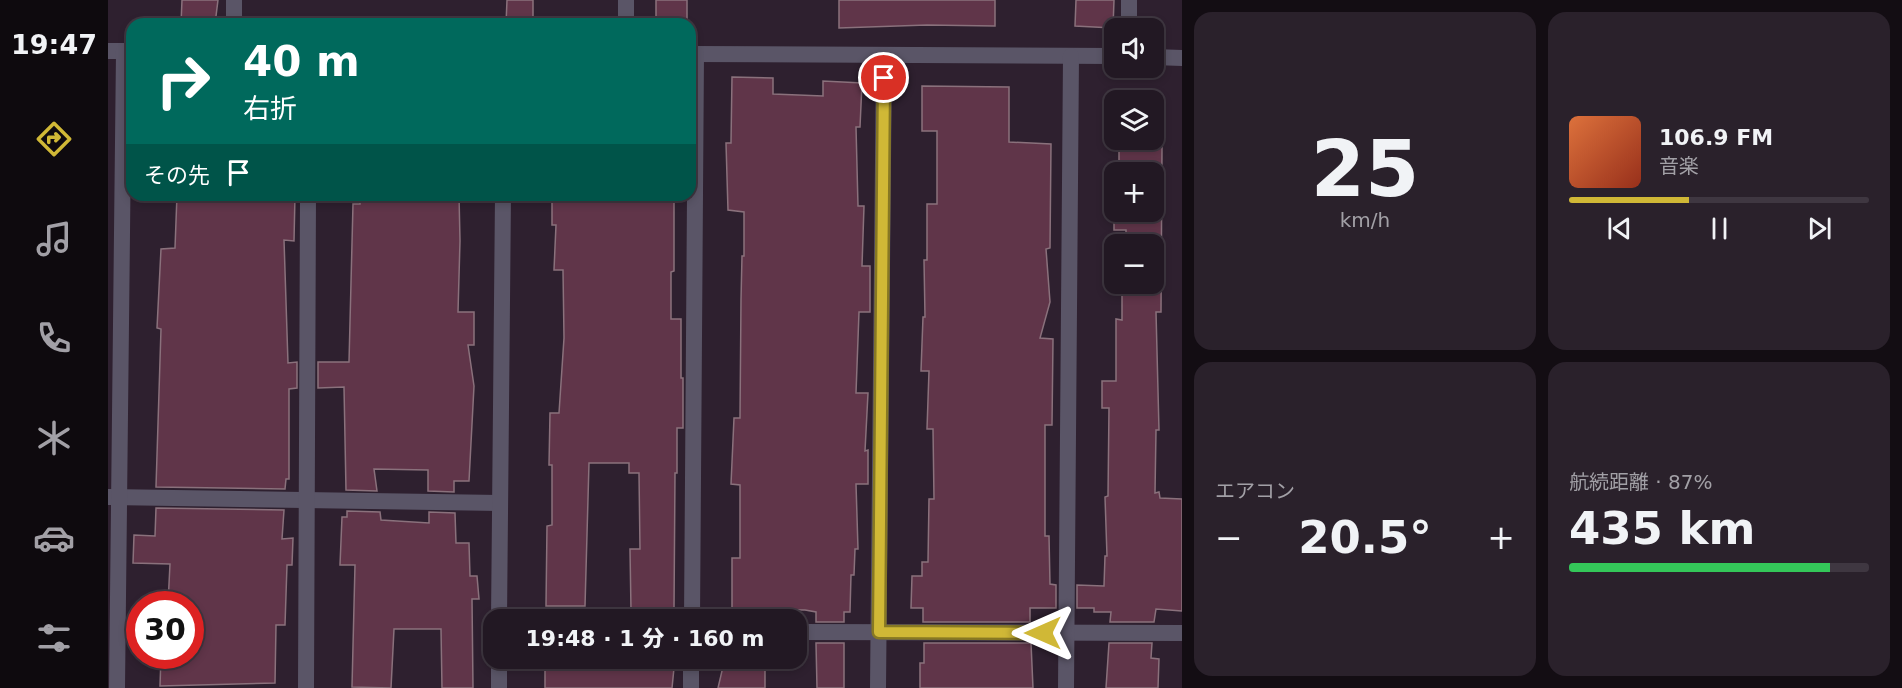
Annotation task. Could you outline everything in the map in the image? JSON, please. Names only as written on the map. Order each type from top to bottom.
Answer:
[{"type":"street","points":[[234,0],[234,18]]},
{"type":"street","points":[[626,0],[626,18]]},
{"type":"street","points":[[1129,0],[1129,18]]},
{"type":"street","points":[[117,688],[114,497],[121,51]]},
{"type":"street","points":[[696,54],[1104,56]]},
{"type":"street","points":[[878,688],[884,55]]},
{"type":"street","points":[[1066,688],[1071,56]]},
{"type":"street","points":[[1164,57],[1182,58]]},
{"type":"street","points":[[306,688],[308,201]]},
{"type":"street","points":[[500,609],[503,201]]},
{"type":"street","points":[[692,609],[693,201]]},
{"type":"street","points":[[114,497],[500,503]]},
{"type":"street","points":[[807,632],[1182,633]]},
{"type":"street","points":[[499,669],[499,688]]},
{"type":"street","points":[[691,669],[691,688]]},
{"type":"building","points":[[182,0],[218,0],[216,18],[181,18]]},
{"type":"building","points":[[507,0],[533,0],[533,18],[506,18]]},
{"type":"building","points":[[656,0],[687,0],[687,18],[656,18]]},
{"type":"building","points":[[839,0],[995,0],[995,26],[927,25],[839,28]]},
{"type":"building","points":[[1076,0],[1114,0],[1113,18],[1104,18],[1104,28],[1075,26]]},
{"type":"building","points":[[732,77],[773,78],[773,94],[823,96],[823,81],[862,83],[860,127],[856,127],[858,206],[864,206],[862,266],[870,266],[870,312],[859,312],[856,393],[868,393],[865,451],[868,450],[868,484],[856,484],[858,549],[855,549],[854,575],[851,575],[850,612],[844,612],[844,622],[816,622],[816,612],[807,609],[732,609],[732,558],[740,558],[740,485],[731,484],[734,418],[740,418],[744,212],[728,210],[726,143],[731,143]]},
{"type":"building","points":[[922,86],[1009,87],[1009,142],[1051,144],[1050,248],[1046,249],[1050,302],[1040,338],[1053,339],[1052,425],[1045,425],[1045,536],[1049,536],[1050,584],[1056,585],[1056,608],[1030,608],[1030,622],[923,622],[923,608],[911,608],[912,576],[922,576],[922,562],[928,562],[929,499],[934,499],[933,429],[927,429],[929,371],[921,371],[923,317],[925,317],[924,260],[927,260],[927,204],[937,204],[937,131],[922,131]]},
{"type":"building","points":[[1119,150],[1162,150],[1162,162],[1119,162]]},
{"type":"building","points":[[177,201],[295,201],[294,241],[284,240],[288,363],[297,362],[297,388],[289,389],[289,479],[286,479],[285,489],[156,487],[161,329],[157,328],[161,249],[175,248]]},
{"type":"building","points":[[360,201],[459,201],[458,312],[474,312],[474,345],[468,345],[474,386],[469,481],[454,481],[454,492],[428,491],[428,470],[374,469],[377,491],[346,490],[344,387],[318,388],[318,362],[349,362],[353,204],[360,204]]},
{"type":"building","points":[[552,201],[674,201],[671,319],[681,319],[683,428],[677,428],[674,609],[631,609],[630,549],[640,549],[639,473],[629,473],[629,463],[589,463],[585,606],[546,606],[547,526],[552,525],[552,465],[549,465],[550,413],[559,413],[564,338],[563,270],[554,270],[556,225],[552,225]]},
{"type":"building","points":[[1114,222],[1162,222],[1161,234],[1126,234],[1126,230],[1114,230]]},
{"type":"building","points":[[1122,294],[1161,294],[1161,312],[1156,312],[1159,430],[1156,430],[1155,493],[1159,492],[1160,498],[1182,499],[1182,611],[1156,609],[1154,622],[1110,622],[1111,612],[1094,612],[1094,608],[1077,608],[1077,585],[1104,586],[1105,556],[1107,556],[1105,497],[1108,496],[1109,408],[1102,408],[1102,381],[1116,381],[1116,319],[1122,320]]},
{"type":"building","points":[[156,508],[284,510],[282,539],[293,538],[292,565],[287,565],[285,625],[276,625],[275,683],[160,686],[161,669],[204,669],[204,591],[169,591],[170,564],[133,563],[134,535],[155,536]]},
{"type":"building","points":[[347,511],[380,512],[381,520],[429,523],[429,512],[455,513],[456,543],[469,543],[470,576],[477,576],[479,599],[472,599],[473,688],[442,688],[441,629],[394,629],[391,688],[352,687],[355,565],[340,565],[342,517],[347,517]]},
{"type":"building","points":[[816,643],[844,643],[844,688],[817,688]]},
{"type":"building","points":[[924,643],[1031,643],[1033,688],[920,688],[920,663],[924,663]]},
{"type":"building","points":[[1109,643],[1152,643],[1151,658],[1159,659],[1158,688],[1106,688]]},
{"type":"building","points":[[545,669],[674,669],[672,688],[545,688]]},
{"type":"building","points":[[722,669],[765,669],[765,688],[718,688]]},
{"type":"route","points":[[884,78],[879,632],[1043,633]]}]
